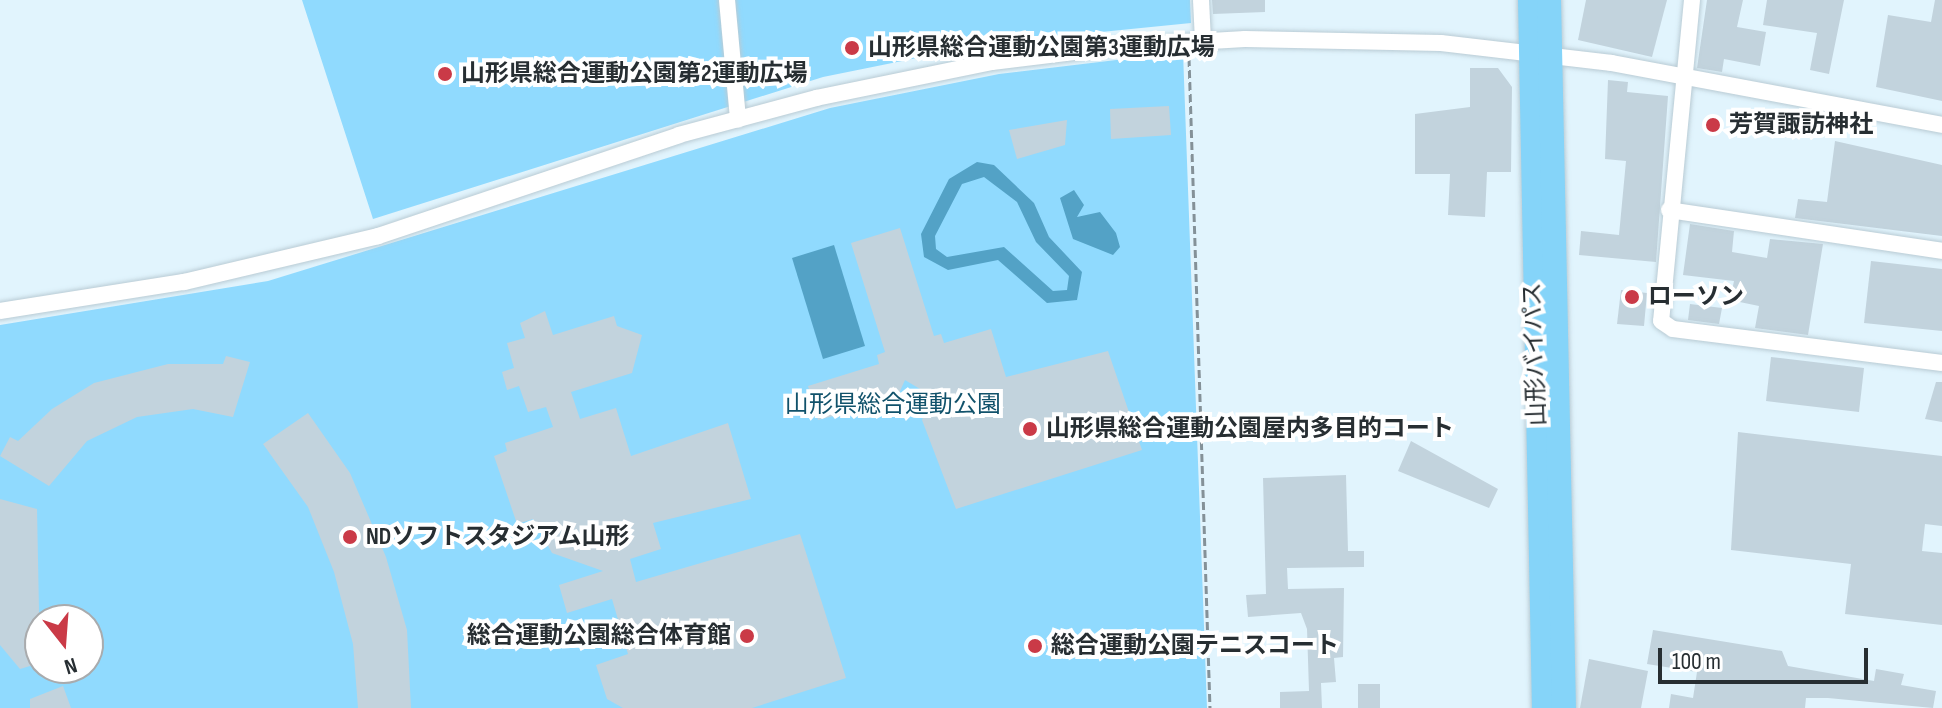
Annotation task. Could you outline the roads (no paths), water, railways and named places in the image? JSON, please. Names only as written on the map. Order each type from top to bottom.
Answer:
[{"type":"highway","name":"山形バイパス","points":[[1530,0],[1540,54],[1564,708]]},
{"type":"highway","name":"山形バイパス","points":[[1544,708],[1540,54],[1549,0]]},
{"type":"street","points":[[727,0],[738,119]]},
{"type":"street","points":[[1196,42],[1201,0]]},
{"type":"street","points":[[1692,0],[1681,78],[1661,321],[1673,329],[1942,363]]},
{"type":"street","points":[[0,311],[184,282],[378,236],[738,119],[992,62],[1196,42],[1309,38],[1540,54],[1942,125]]},
{"type":"street","points":[[1669,210],[1942,251]]},
{"type":"place","name":"山形県総合運動公園第3運動広場","points":[[852,48]]},
{"type":"place","name":"山形県総合運動公園第2運動広場","points":[[445,74]]},
{"type":"place","name":"芳賀諏訪神社","points":[[1713,125]]},
{"type":"place","name":"ローソン","points":[[1632,297]]},
{"type":"place","name":"山形県総合運動公園屋内多目的コート","points":[[1030,429]]},
{"type":"place","name":"NDソフトスタジアム山形","points":[[350,537]]},
{"type":"place","name":"総合運動公園総合体育館","points":[[747,636]]},
{"type":"place","name":"総合運動公園テニスコート","points":[[1035,646]]},
{"type":"park label","name":"山形県総合運動公園","points":[[893,405]]}]
